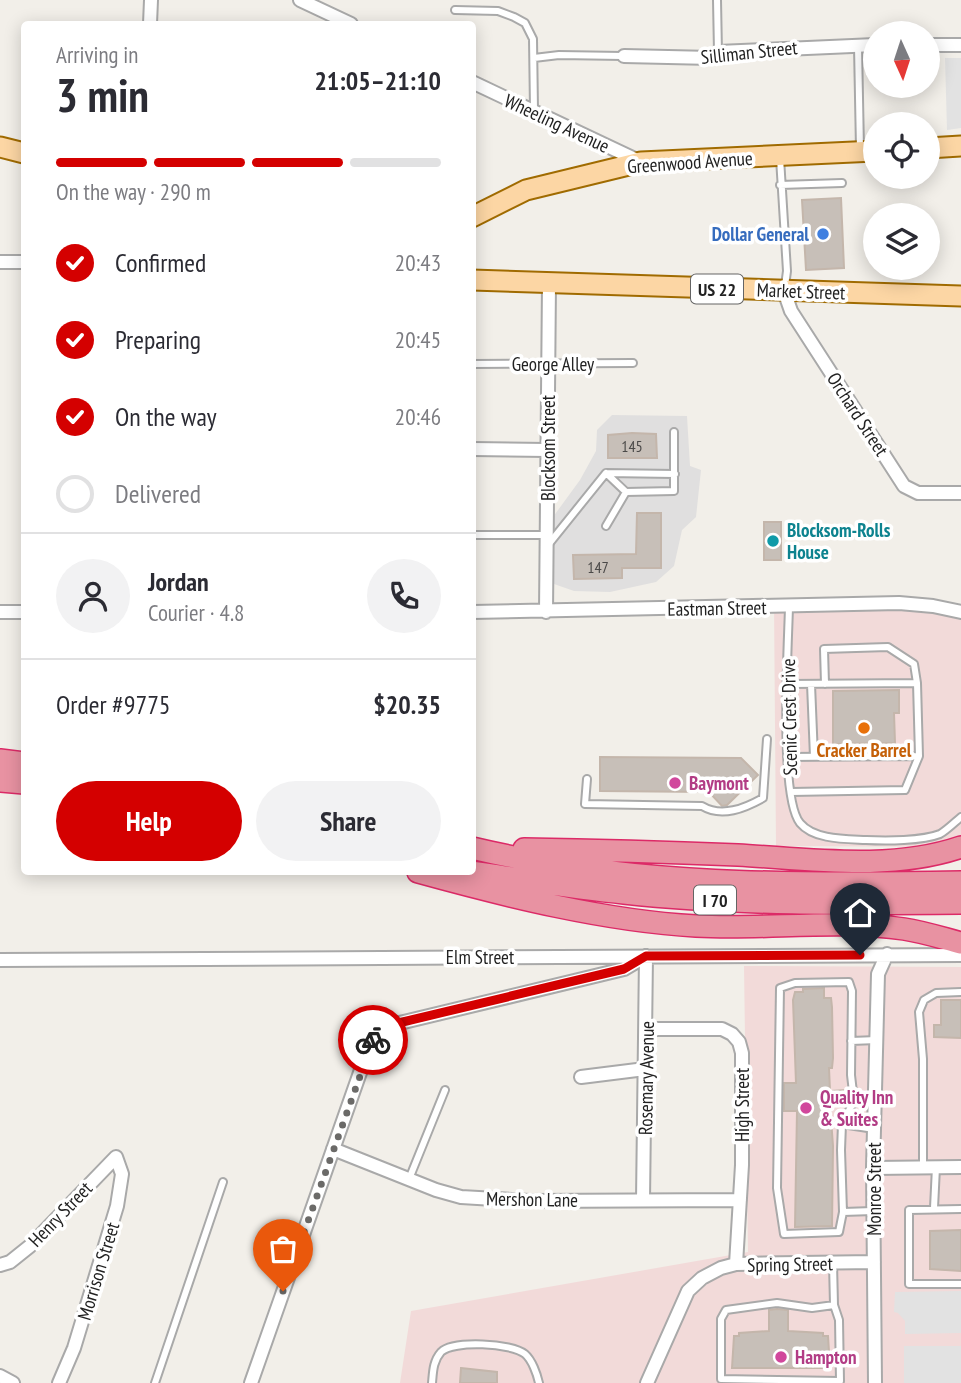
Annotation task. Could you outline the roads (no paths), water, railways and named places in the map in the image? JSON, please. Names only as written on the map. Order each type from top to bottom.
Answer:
[{"type":"highway","points":[[0,760],[21,762]]},
{"type":"highway","points":[[0,781],[21,783]]},
{"type":"highway","points":[[476,848],[637,850],[856,861],[904,859],[961,847]]},
{"type":"highway","name":"I 70","points":[[476,849],[525,861],[612,872],[710,879],[846,884],[961,882]]},
{"type":"highway","name":"I 70","points":[[476,873],[624,893],[732,901],[961,903]]},
{"type":"highway","points":[[429,875],[626,919],[694,926],[872,926],[905,929],[961,943]]},
{"type":"main road","points":[[940,147],[959,145]]},
{"type":"main road","points":[[0,147],[21,152]]},
{"type":"main road","name":"Greenwood Avenue","points":[[476,215],[526,190],[641,162],[863,151]]},
{"type":"main road","name":"Market Street","points":[[476,280],[961,296]]},
{"type":"street","points":[[150,21],[151,0]]},
{"type":"street","points":[[300,0],[345,21]]},
{"type":"street","points":[[940,45],[961,45]]},
{"type":"street","name":"Silliman Street","points":[[624,56],[712,58],[718,52],[863,46]]},
{"type":"street","name":"Wheeling Avenue","points":[[476,84],[641,162]]},
{"type":"street","points":[[0,262],[21,262]]},
{"type":"street","name":"Blocksom Street","points":[[546,612],[549,284]]},
{"type":"street","name":"Orchard Street","points":[[784,291],[791,311],[904,486],[918,493],[961,493]]},
{"type":"street","points":[[476,449],[547,450]]},
{"type":"street","name":"Eastman Street","points":[[476,612],[900,603],[961,612]]},
{"type":"street","points":[[0,612],[21,612]]},
{"type":"street","name":"Monroe Street","points":[[876,1383],[874,1129],[878,975],[887,954]]},
{"type":"street","name":"Elm Street","points":[[0,960],[961,955]]},
{"type":"street","points":[[251,1383],[375,1035],[383,1027],[624,969],[646,956]]},
{"type":"street","name":"Rosemary Avenue","points":[[643,1200],[646,956]]},
{"type":"street","name":"High Street","points":[[647,1029],[722,1029],[732,1034],[739,1042],[742,1066],[736,1264]]},
{"type":"street","points":[[581,1077],[646,1069]]},
{"type":"street","name":"Mershon Lane","points":[[332,1150],[461,1197],[529,1201],[740,1200]]},
{"type":"street","name":"Henry Street","points":[[0,1265],[10,1262],[30,1246],[116,1157]]},
{"type":"street","name":"Morrison Street","points":[[59,1383],[74,1348],[117,1206],[122,1174],[116,1157]]},
{"type":"street","points":[[873,1168],[961,1167]]},
{"type":"street","name":"Spring Street","points":[[647,1383],[688,1291],[702,1278],[736,1264],[874,1262]]},
{"type":"street","points":[[0,1376],[13,1383]]},
{"type":"lane","points":[[717,0],[718,52]]},
{"type":"lane","points":[[455,10],[498,11],[524,23],[533,39],[534,112]]},
{"type":"lane","points":[[858,46],[864,112]]},
{"type":"lane","points":[[534,58],[559,55],[624,56]]},
{"type":"lane","points":[[780,156],[787,271],[784,291]]},
{"type":"lane","points":[[780,186],[842,183]]},
{"type":"lane","name":"George Alley","points":[[476,364],[633,363]]},
{"type":"lane","points":[[606,473],[626,492],[674,491],[674,432]]},
{"type":"lane","points":[[476,535],[547,541],[606,473],[675,474]]},
{"type":"lane","points":[[606,526],[626,492]]},
{"type":"lane","name":"Scenic Crest Drive","points":[[789,607],[786,757],[795,815],[801,825],[812,832],[830,837],[879,840],[916,838],[941,833],[961,817]]},
{"type":"lane","points":[[791,792],[905,790],[919,756],[918,683],[914,664],[888,647],[824,649],[825,684]]},
{"type":"lane","points":[[788,684],[918,683]]},
{"type":"lane","points":[[811,684],[814,757]]},
{"type":"lane","points":[[587,779],[585,804],[702,806],[710,811],[731,811],[749,806],[763,798],[767,739]]},
{"type":"lane","points":[[786,757],[919,756]]},
{"type":"lane","points":[[849,982],[852,991],[851,1041],[854,1101],[842,1124],[843,1212],[839,1232],[784,1234],[777,1188],[780,988],[795,983],[849,982]]},
{"type":"lane","points":[[934,1208],[919,1012],[924,1000],[936,993],[961,992]]},
{"type":"lane","points":[[851,1041],[877,1040]]},
{"type":"lane","points":[[409,1179],[446,1090]]},
{"type":"lane","points":[[842,1124],[874,1129]]},
{"type":"lane","points":[[155,1383],[223,1182]]},
{"type":"lane","points":[[961,1209],[909,1210],[909,1284],[961,1284]]},
{"type":"lane","points":[[843,1212],[873,1211]]},
{"type":"lane","points":[[833,1263],[834,1305],[839,1320],[840,1381],[721,1379],[721,1319],[726,1310],[777,1303],[812,1307],[834,1305]]},
{"type":"lane","points":[[432,1383],[433,1367],[441,1352],[454,1345],[475,1345],[513,1347],[526,1355],[539,1383]]},
{"type":"place","name":"Dollar General","points":[[823,234]]},
{"type":"place","name":"Blocksom-Rolls House","points":[[773,541]]},
{"type":"place","name":"Cracker Barrel","points":[[864,728]]},
{"type":"place","name":"Baymont","points":[[675,783]]},
{"type":"place","name":"Quality Inn & Suites","points":[[806,1108]]},
{"type":"place","name":"Hampton","points":[[781,1357]]}]
